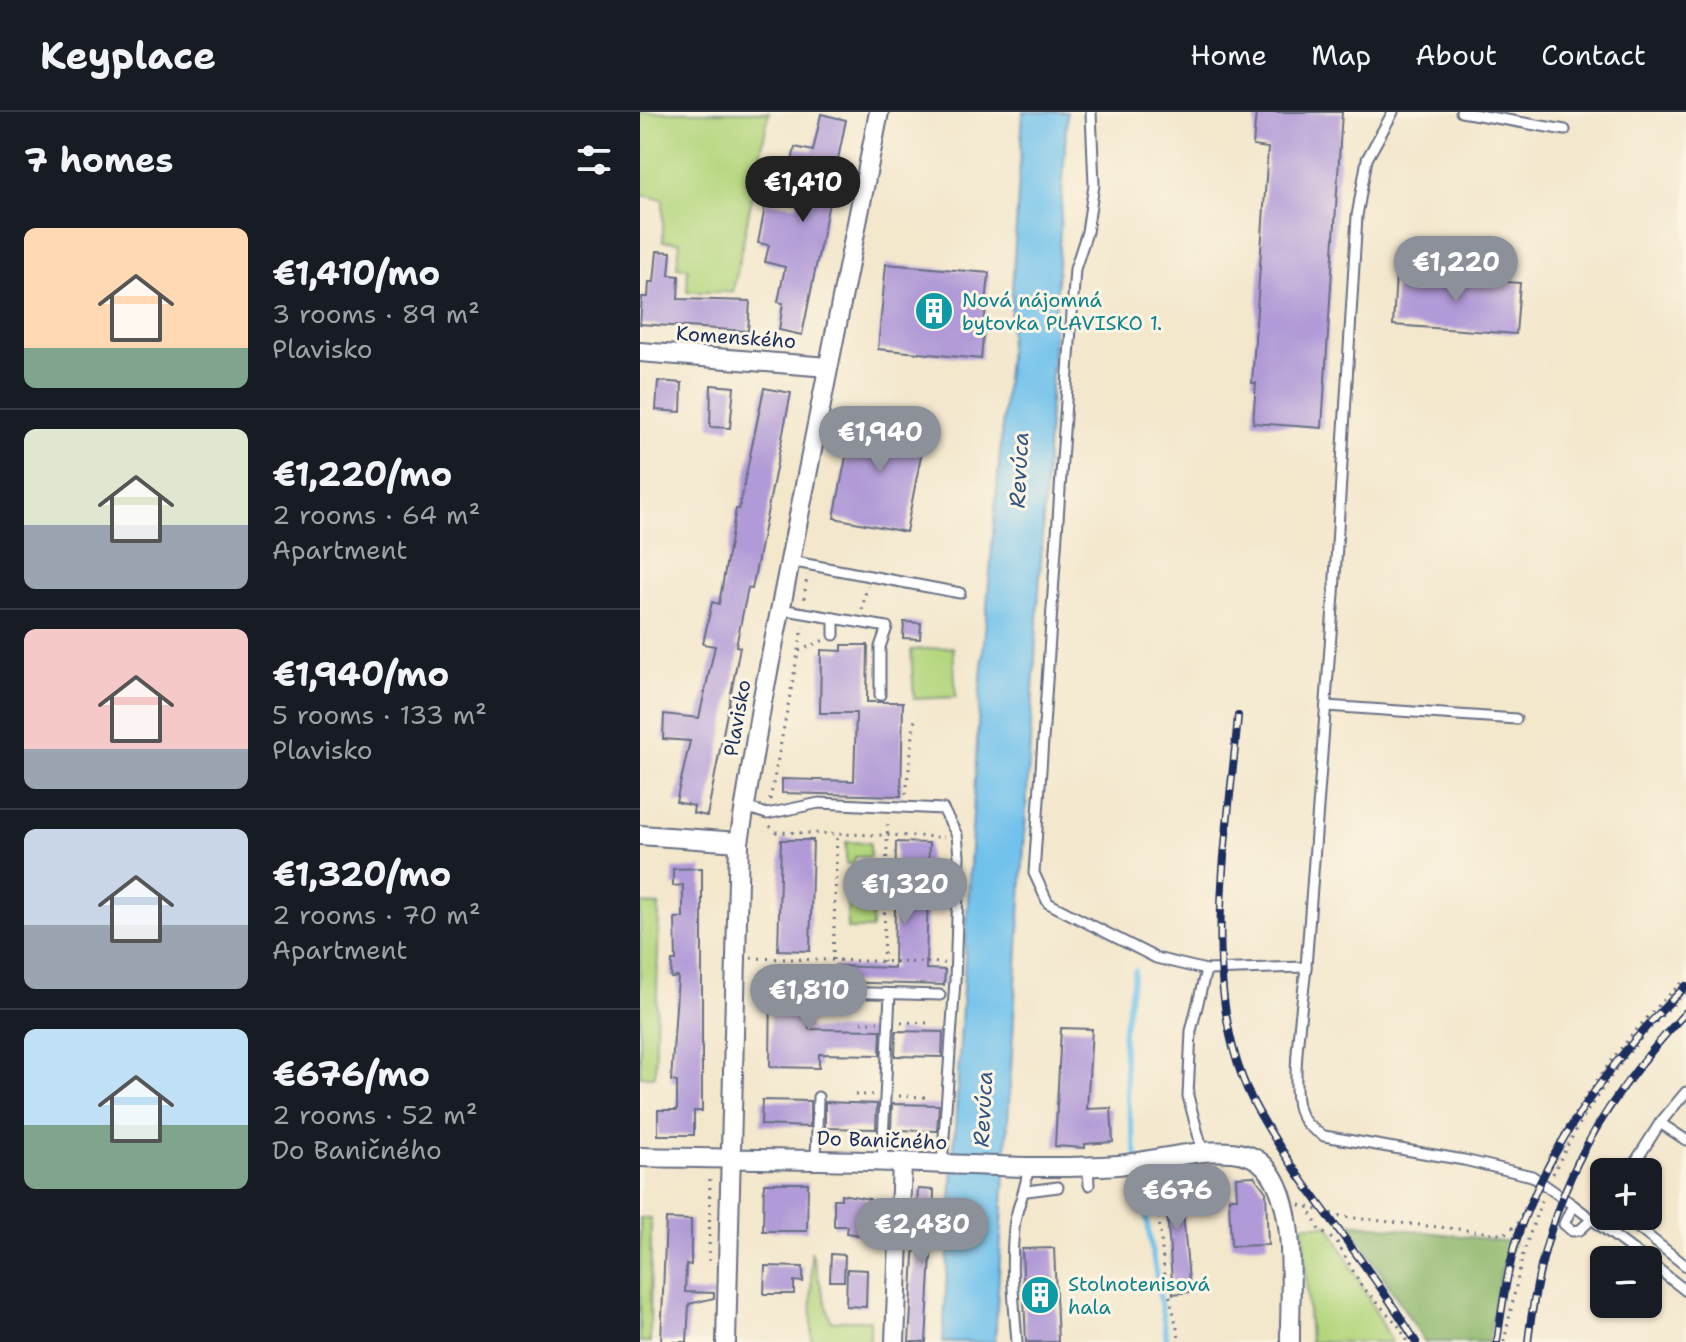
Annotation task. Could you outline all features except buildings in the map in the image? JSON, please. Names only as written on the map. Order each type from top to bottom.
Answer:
[{"type":"street","name":"Plavisko","points":[[726,1342],[739,842],[780,609],[879,112]]},
{"type":"street","name":"Komenského","points":[[640,352],[828,367]]},
{"type":"street","points":[[640,835],[739,842]]},
{"type":"street","name":"Do Baničného","points":[[640,1157],[1088,1166],[1120,1165],[1203,1153],[1236,1153],[1260,1161],[1279,1187],[1285,1206]]},
{"type":"street","points":[[895,1342],[902,1163]]},
{"type":"street","points":[[1285,1206],[1289,1247],[1290,1342]]},
{"type":"lane","points":[[1091,112],[1094,185],[1087,232],[1075,269],[1034,873],[1048,903],[1156,958],[1206,970],[1306,967]]},
{"type":"lane","points":[[1393,112],[1367,159],[1357,216],[1326,706],[1297,1084],[1298,1109],[1308,1127],[1324,1136],[1464,1160],[1538,1180],[1590,1218]]},
{"type":"lane","points":[[1461,112],[1565,130]]},
{"type":"lane","points":[[790,561],[960,593]]},
{"type":"lane","points":[[780,609],[887,627],[880,647],[880,695]]},
{"type":"lane","points":[[834,618],[834,635]]},
{"type":"lane","points":[[1326,706],[1516,719]]},
{"type":"lane","points":[[744,807],[767,814],[819,803],[943,809],[957,840],[956,963],[945,1165]]},
{"type":"lane","points":[[1203,1153],[1188,1096],[1191,1031],[1206,970]]},
{"type":"lane","points":[[836,992],[940,995]]},
{"type":"lane","points":[[882,1162],[890,994]]},
{"type":"lane","points":[[1638,1158],[1660,1123],[1686,1092]]},
{"type":"lane","points":[[816,1160],[818,1097]]},
{"type":"lane","points":[[1660,1123],[1686,1140]]},
{"type":"lane","points":[[1017,1342],[1012,1254],[1017,1210],[1027,1191],[1019,1166]]},
{"type":"lane","points":[[1088,1166],[1089,1185]]},
{"type":"lane","points":[[1027,1191],[1058,1187]]},
{"type":"lane","points":[[1573,1205],[1565,1218],[1567,1228],[1580,1230],[1590,1221]]},
{"type":"lane","points":[[1606,1230],[1627,1246]]},
{"type":"lane","points":[[1641,1230],[1686,1266]]},
{"type":"lane","points":[[1662,1273],[1686,1291]]},
{"type":"path","points":[[809,565],[799,651],[764,821],[776,832],[957,840]]},
{"type":"path","points":[[860,622],[869,576]]},
{"type":"path","points":[[799,651],[834,635]]},
{"type":"path","points":[[905,807],[915,718]]},
{"type":"path","points":[[883,962],[890,806]]},
{"type":"path","points":[[833,960],[837,834]]},
{"type":"path","points":[[751,973],[752,949]]},
{"type":"path","points":[[751,958],[956,963]]},
{"type":"path","points":[[1285,1206],[1307,1204],[1344,1217],[1504,1234],[1517,1225],[1573,1114],[1610,1061],[1653,1009],[1686,979]]},
{"type":"path","points":[[1504,1342],[1523,1254],[1547,1187],[1601,1088],[1626,1055],[1686,992]]},
{"type":"path","points":[[1151,1161],[1164,1270],[1180,1342]]},
{"type":"path","points":[[709,1267],[710,1177]]},
{"type":"path","points":[[1307,1204],[1319,1230],[1337,1242],[1361,1285],[1398,1325],[1408,1342]]},
{"type":"green space","points":[[640,112],[769,112],[733,292],[687,292],[688,268],[677,267],[680,242],[663,241],[663,199],[640,195]]},
{"type":"green space","points":[[953,647],[956,697],[914,699],[911,650]]},
{"type":"green space","points":[[846,842],[870,843],[870,857],[855,857],[854,864],[846,864]]},
{"type":"green space","points":[[848,880],[873,880],[872,929],[847,929]]},
{"type":"green space","points":[[640,904],[659,905],[655,1076],[640,1076]]},
{"type":"green space","points":[[640,1218],[651,1218],[650,1342],[640,1342]]},
{"type":"green space","points":[[1349,1223],[1513,1242],[1501,1271],[1488,1342],[1425,1342]]},
{"type":"green space","points":[[1303,1225],[1329,1225],[1392,1342],[1310,1342]]},
{"type":"green space","points":[[811,1251],[831,1321],[870,1320],[870,1342],[812,1342]]},
{"type":"water","points":[[1023,112],[1067,112],[995,1342],[943,1342],[980,690],[1008,357]]},
{"type":"waterway","name":"Revúca","points":[[1135,970],[1123,1034],[1128,1105],[1167,1342]]},
{"type":"railway","points":[[1238,716],[1223,865],[1221,969],[1227,1020],[1239,1067],[1258,1111],[1276,1141],[1416,1342]]},
{"type":"railway","points":[[1497,1342],[1515,1246],[1539,1184],[1574,1122],[1615,1064],[1686,986]]},
{"type":"railway","points":[[1528,1342],[1546,1246],[1577,1163],[1623,1087],[1686,1012]]},
{"type":"place","name":"Nová nájomná bytovka PLAVISKO 1.","points":[[934,311]]},
{"type":"place","name":"Stolnotenisová hala","points":[[1040,1295]]}]
